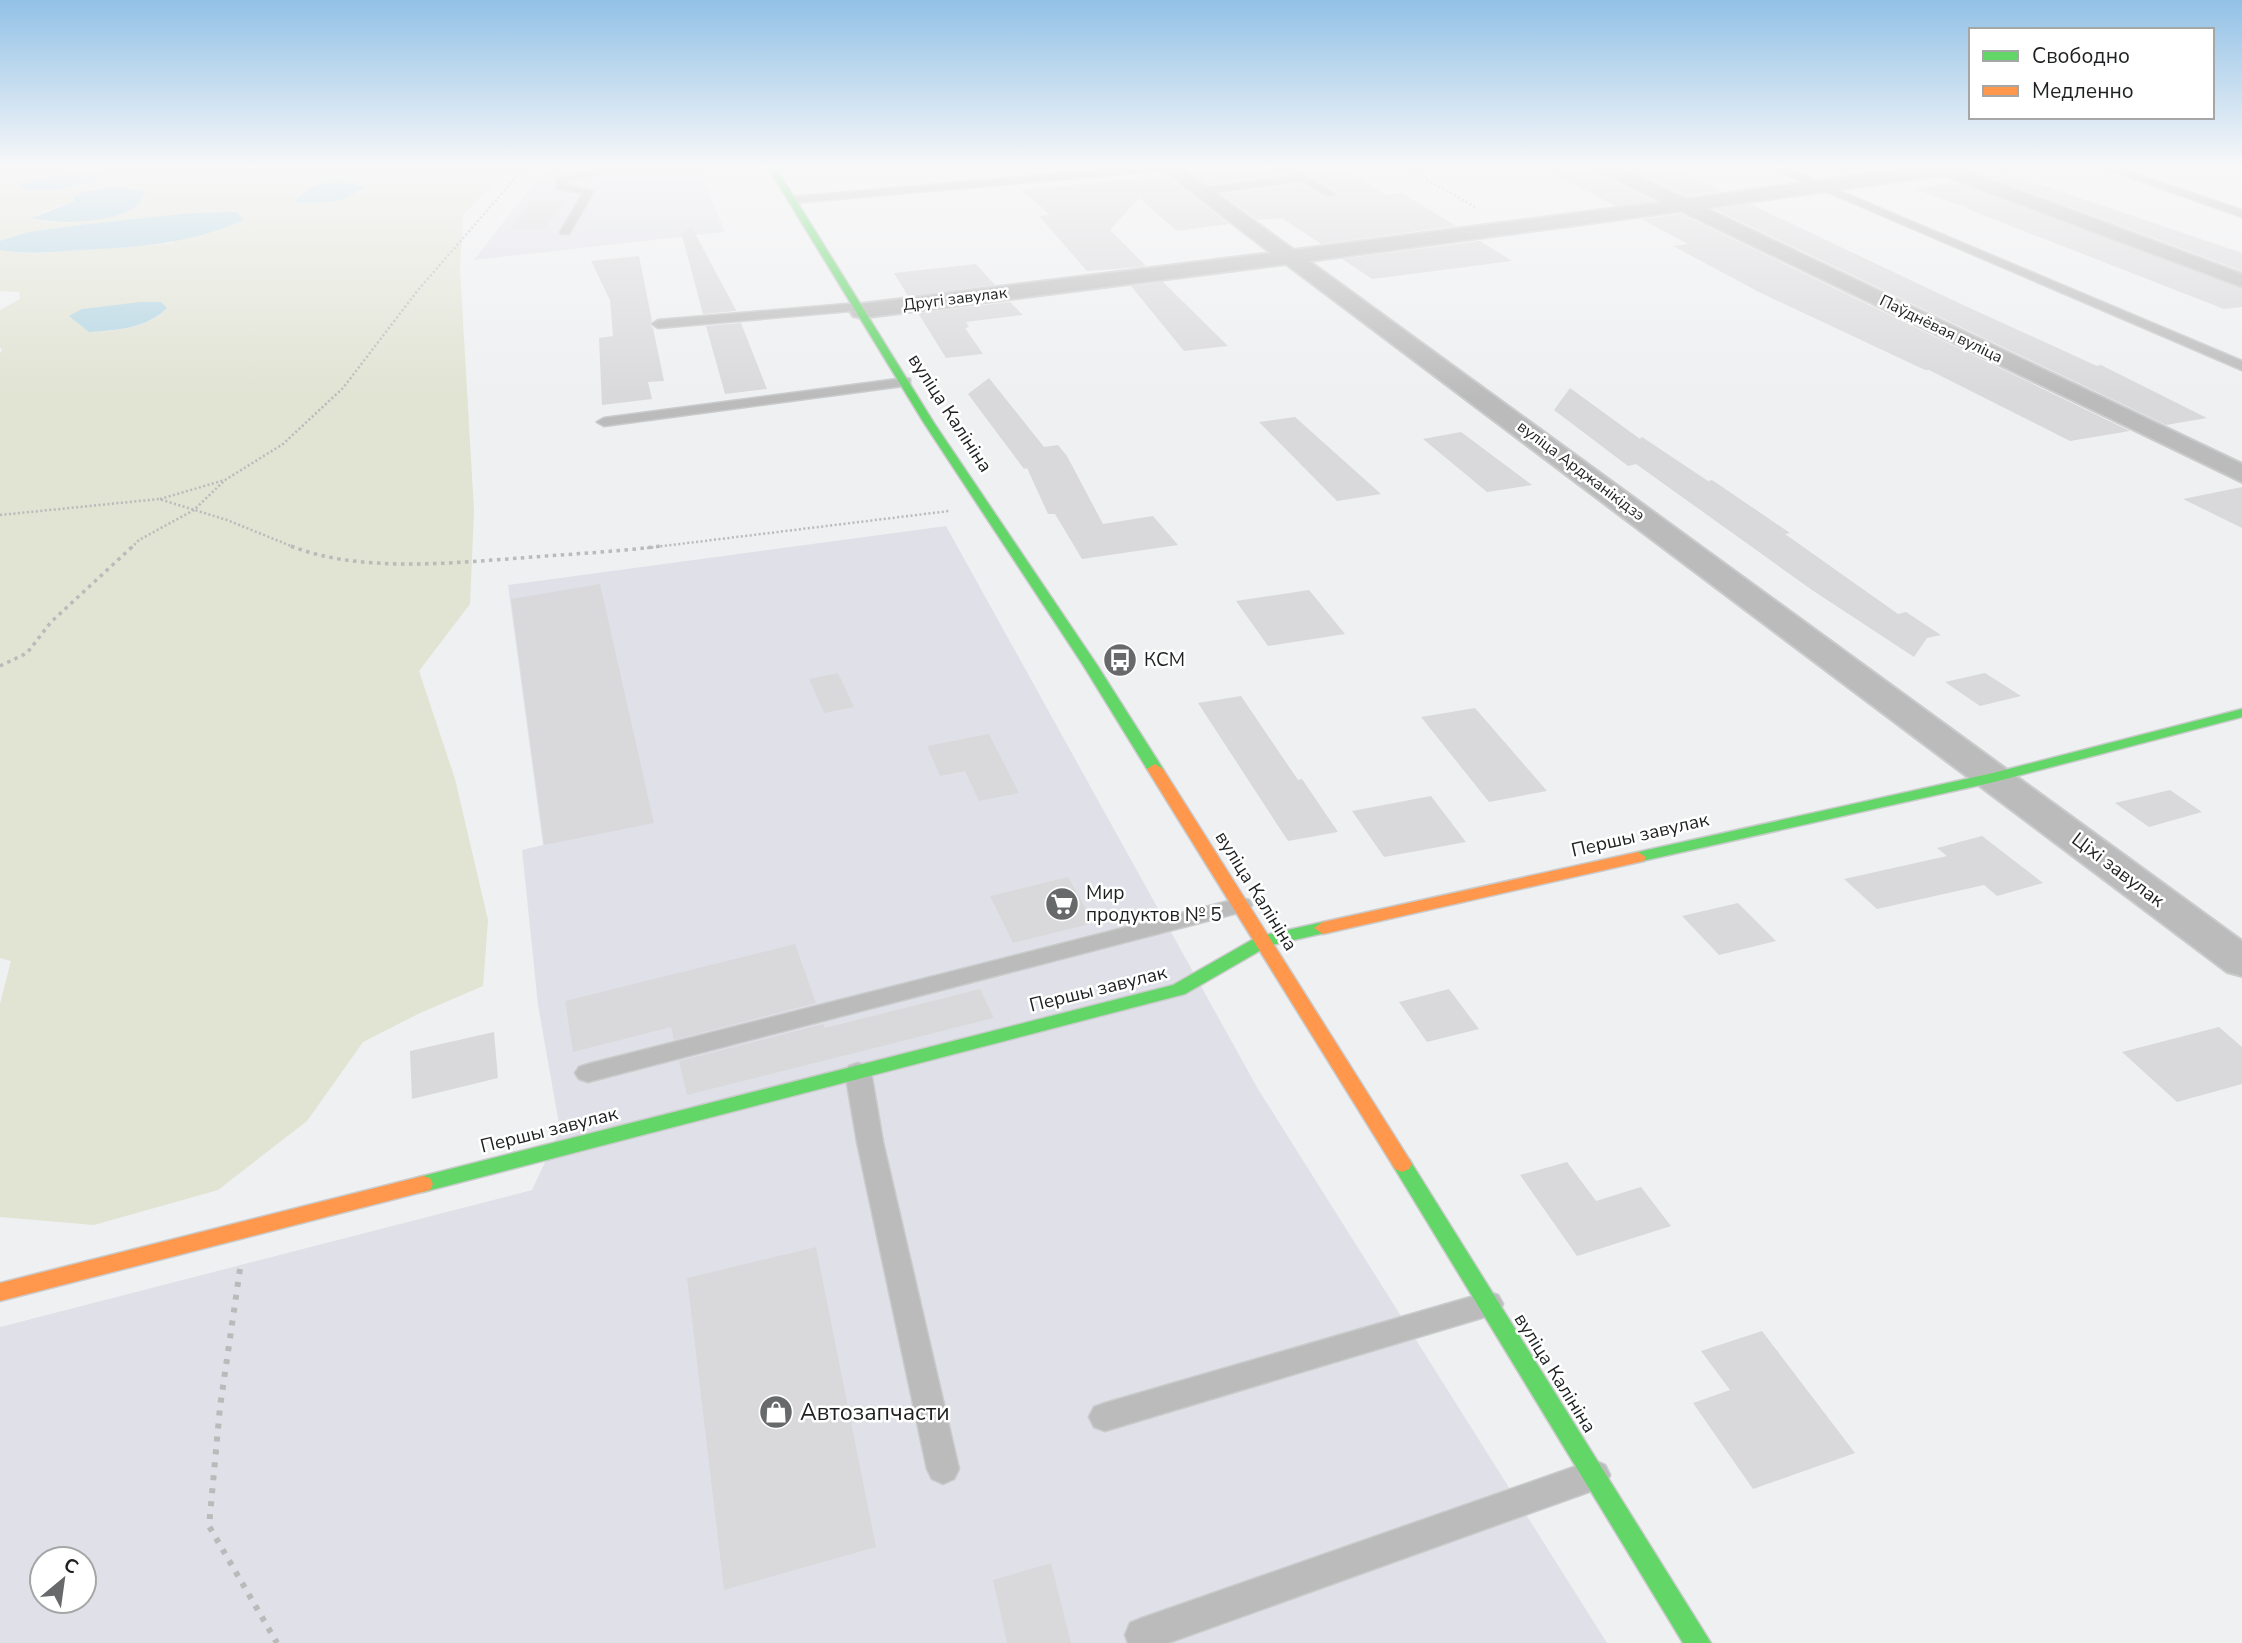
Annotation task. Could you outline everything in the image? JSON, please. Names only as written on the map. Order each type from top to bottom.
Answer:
[{"type":"street","name":"вуліца Калініна","points":[[818,243],[905,383],[1090,665],[1241,905],[1698,1643]]},
{"type":"street","name":"вуліца Арджанікідзэ","points":[[1274,243],[1994,777]]},
{"type":"street","name":"Другі завулак","points":[[859,309],[1402,243]]},
{"type":"street","name":"Паўднёвая вуліца","points":[[1760,243],[2242,474]]},
{"type":"street","points":[[2140,243],[2242,281]]},
{"type":"street","name":"Першы завулак","points":[[0,1292],[1180,990],[1263,941],[1994,777],[2242,713]]},
{"type":"street","name":"Ціхі завулак","points":[[1994,777],[2242,962]]},
{"type":"lane","points":[[1952,243],[2242,366]]},
{"type":"lane","points":[[659,324],[859,309]]},
{"type":"lane","points":[[604,422],[905,383]]},
{"type":"lane","points":[[588,1073],[1241,905]]},
{"type":"lane","points":[[858,1072],[870,1142],[943,1469]]},
{"type":"lane","points":[[1105,1417],[1488,1304]]},
{"type":"lane","points":[[1142,1635],[1594,1475]]},
{"type":"path","points":[[0,666],[27,653],[51,622],[139,540],[194,510],[225,480],[283,444],[343,388],[458,243]]},
{"type":"path","points":[[0,515],[159,499],[225,480]]},
{"type":"path","points":[[159,499],[226,520],[304,551],[366,562],[459,562],[628,550],[984,506]]},
{"type":"path","points":[[246,1229],[220,1407],[209,1526],[277,1643]]},
{"type":"shaded area","points":[[487,243],[629,243],[474,260]]},
{"type":"shaded area","points":[[946,526],[1258,1089],[1607,1643],[0,1643],[0,1327],[532,1190],[560,1130],[538,1005],[522,850],[543,845],[508,585]]},
{"type":"green space","points":[[173,243],[461,243],[460,269],[474,511],[470,604],[419,671],[455,779],[488,920],[483,986],[420,1013],[363,1042],[307,1121],[218,1190],[94,1225],[0,1217],[0,1004],[11,961],[0,958],[0,310],[20,299],[19,292],[0,291],[0,250],[32,254]],"holes":[[[161,302],[166,309],[140,325],[89,332],[82,309]]]},
{"type":"water","points":[[0,243],[165,243],[50,252],[0,250]]},
{"type":"water","points":[[161,302],[167,308],[140,324],[89,332],[69,316],[82,309]]},
{"type":"building","points":[[684,243],[700,243],[736,311],[703,314]]},
{"type":"building","points":[[1062,243],[1123,243],[1146,266],[1117,269],[1087,271]]},
{"type":"building","points":[[1483,243],[1512,261],[1372,279],[1342,259]]},
{"type":"building","points":[[1686,243],[1740,243],[2130,431],[2070,441],[1929,370],[1761,293],[1673,246],[1688,244]]},
{"type":"building","points":[[1784,243],[1832,243],[2097,366],[2101,365],[2207,418],[2166,425]]},
{"type":"building","points":[[2054,243],[2117,243],[2242,289],[2242,307],[2224,309]]},
{"type":"building","points":[[2166,243],[2212,243],[2242,253],[2242,271]]},
{"type":"building","points":[[639,256],[652,321],[650,325],[653,328],[664,381],[648,382],[652,399],[602,405],[599,338],[613,336],[610,300],[591,261]]},
{"type":"building","points":[[976,264],[995,285],[908,296],[894,273]]},
{"type":"building","points":[[1163,282],[1228,346],[1184,351],[1131,286]]},
{"type":"building","points":[[1010,302],[1023,315],[966,322],[969,327],[965,328],[983,354],[946,358],[918,313]]},
{"type":"building","points":[[741,323],[767,389],[725,394],[706,326]]},
{"type":"building","points":[[989,378],[1044,447],[1058,445],[1067,456],[1103,524],[1153,516],[1178,545],[1082,559],[1055,514],[1048,514],[1027,468],[1024,469],[968,394]]},
{"type":"building","points":[[1570,388],[1640,439],[1642,437],[1708,481],[1712,480],[1790,533],[1785,534],[1898,614],[1906,612],[1941,635],[1927,638],[1914,657],[1812,590],[1636,464],[1628,466],[1554,410]]},
{"type":"building","points":[[1295,417],[1381,494],[1337,501],[1259,422]]},
{"type":"building","points":[[1461,432],[1532,485],[1487,492],[1423,439]]},
{"type":"building","points":[[2242,487],[2242,528],[2183,499]]},
{"type":"building","points":[[600,584],[654,823],[544,845],[511,599]]},
{"type":"building","points":[[1309,590],[1345,634],[1268,646],[1236,601]]},
{"type":"building","points":[[838,673],[854,707],[824,713],[809,679]]},
{"type":"building","points":[[1985,673],[2021,696],[1980,706],[1945,682]]},
{"type":"building","points":[[1241,696],[1298,780],[1302,779],[1338,832],[1288,841],[1198,703]]},
{"type":"building","points":[[1475,708],[1547,791],[1489,802],[1421,717]]},
{"type":"building","points":[[989,734],[1019,793],[979,801],[965,771],[940,776],[927,746]]},
{"type":"building","points":[[2170,790],[2202,812],[2149,827],[2115,803]]},
{"type":"building","points":[[1431,796],[1466,842],[1384,857],[1352,811]]},
{"type":"building","points":[[1982,836],[2043,883],[1997,896],[1984,885],[1877,909],[1844,879],[1947,856],[1937,848]]},
{"type":"building","points":[[1068,877],[1094,923],[1013,943],[990,896]]},
{"type":"building","points":[[1738,903],[1776,941],[1719,955],[1682,916]]},
{"type":"building","points":[[795,944],[816,1003],[674,1040],[671,1027],[573,1052],[565,1001]]},
{"type":"building","points":[[980,989],[994,1018],[687,1095],[679,1061],[823,1024],[825,1028]]},
{"type":"building","points":[[1449,989],[1479,1029],[1427,1042],[1399,1002]]},
{"type":"building","points":[[2219,1027],[2242,1047],[2242,1084],[2177,1102],[2122,1052]]},
{"type":"building","points":[[494,1032],[498,1078],[412,1099],[410,1051]]},
{"type":"building","points":[[1567,1162],[1596,1201],[1641,1187],[1671,1226],[1577,1256],[1520,1175]]},
{"type":"building","name":"Автозапчасти","points":[[816,1247],[876,1547],[724,1590],[687,1278]]},
{"type":"building","points":[[1762,1331],[1855,1453],[1753,1489],[1693,1403],[1730,1390],[1701,1351]]},
{"type":"building","points":[[1051,1563],[1071,1643],[1007,1643],[993,1580]]},
{"type":"traffic: fast","points":[[818,243],[929,423],[1090,665],[1155,769]]},
{"type":"traffic: fast","points":[[1638,857],[1994,777],[2242,713]]},
{"type":"traffic: fast","points":[[423,1184],[1179,990],[1263,941],[1323,928]]},
{"type":"traffic: fast","points":[[1402,1164],[1698,1643]]},
{"type":"traffic: slow","points":[[1155,769],[1402,1164]]},
{"type":"traffic: slow","points":[[1323,928],[1638,857]]},
{"type":"traffic: slow","points":[[0,1292],[423,1184]]},
{"type":"place","name":"КСМ","points":[[1120,660]]},
{"type":"place","name":"Мир продуктов № 5","points":[[1062,904]]},
{"type":"place","name":"Автозапчасти","points":[[776,1412]]}]
